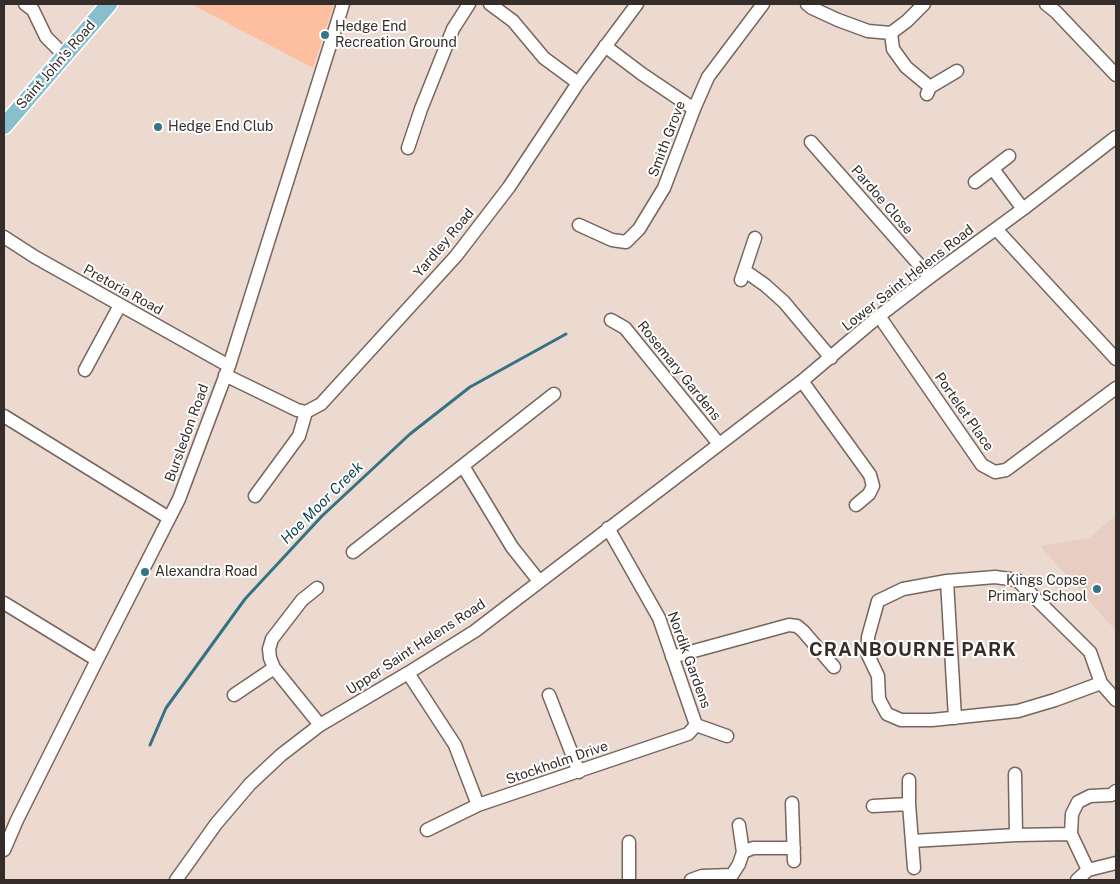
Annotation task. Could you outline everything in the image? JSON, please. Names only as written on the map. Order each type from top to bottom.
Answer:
[{"type":"main road","name":"Saint John's Road","points":[[4,126],[109,4]]},
{"type":"street","points":[[25,4],[33,10],[46,37],[64,55]]},
{"type":"street","name":"Bursledon Road","points":[[4,850],[96,660],[179,498],[227,370],[343,4]]},
{"type":"street","points":[[408,148],[416,105],[453,29],[469,4]]},
{"type":"street","points":[[490,4],[513,21],[544,58],[578,83]]},
{"type":"street","name":"Yardley Road","points":[[306,412],[321,404],[456,256],[509,187],[578,83],[637,4]]},
{"type":"street","name":"Smith Grove","points":[[579,225],[612,240],[626,242],[639,229],[664,188],[708,77],[763,4]]},
{"type":"street","points":[[807,4],[838,20],[868,31],[891,33],[907,21],[924,4]]},
{"type":"street","points":[[1046,4],[1056,12],[1116,75]]},
{"type":"street","points":[[891,33],[893,49],[906,67],[928,91],[956,71]]},
{"type":"street","points":[[605,46],[694,109]]},
{"type":"street","name":"Lower Saint Helens Road","points":[[719,444],[831,358],[879,316],[1116,137]]},
{"type":"street","name":"Pardoe Close","points":[[811,142],[930,277]]},
{"type":"street","points":[[975,182],[1009,156]]},
{"type":"street","points":[[993,169],[1023,209]]},
{"type":"street","points":[[996,229],[1116,359]]},
{"type":"street","name":"Pretoria Road","points":[[4,237],[227,370]]},
{"type":"street","points":[[755,238],[743,275],[784,302],[831,358]]},
{"type":"street","points":[[85,370],[120,305]]},
{"type":"street","name":"Portelet Place","points":[[879,316],[982,465],[995,472],[1006,470],[1116,388]]},
{"type":"street","name":"Rosemary Gardens","points":[[611,320],[625,328],[719,444]]},
{"type":"street","points":[[227,370],[297,410],[306,412],[299,436],[264,479],[255,496]]},
{"type":"street","points":[[802,381],[870,476],[872,486],[869,494],[856,505]]},
{"type":"street","points":[[353,552],[554,394]]},
{"type":"street","points":[[4,416],[169,518]]},
{"type":"street","name":"Upper Saint Helens Road","points":[[176,880],[216,824],[250,784],[281,755],[320,725],[475,631],[719,444]]},
{"type":"street","points":[[463,466],[512,547],[539,581]]},
{"type":"street","name":"Nordik Gardens","points":[[608,528],[659,618],[696,725]]},
{"type":"street","points":[[1101,683],[1018,711],[955,718],[901,720],[887,714],[879,699],[878,676],[868,655],[868,637],[878,600],[903,589],[947,580],[995,577],[1017,580],[1090,652],[1101,683],[1116,700]]},
{"type":"street","points":[[947,580],[955,718]]},
{"type":"street","points":[[317,588],[302,600],[272,639],[269,649],[274,668],[320,725]]},
{"type":"street","points":[[4,603],[96,660]]},
{"type":"street","points":[[672,657],[789,625],[797,626],[803,631],[834,667]]},
{"type":"street","points":[[234,695],[274,668]]},
{"type":"street","points":[[408,673],[455,745],[478,806]]},
{"type":"street","points":[[548,694],[579,772]]},
{"type":"street","name":"Nordik Gardens","points":[[696,725],[728,736]]},
{"type":"street","name":"Nordik Gardens","points":[[645,750],[688,734],[696,725]]},
{"type":"street","name":"Stockholm Drive","points":[[427,830],[478,806],[645,750]]},
{"type":"street","points":[[1015,774],[1016,835]]},
{"type":"street","points":[[909,780],[914,868]]},
{"type":"street","points":[[1088,870],[1071,834],[1072,814],[1078,802],[1090,796],[1111,795],[1116,791]]},
{"type":"street","points":[[743,852],[753,848],[794,854],[792,803]]},
{"type":"street","points":[[873,806],[909,804]]},
{"type":"street","points":[[691,880],[702,876],[733,878],[743,852],[739,825]]},
{"type":"street","points":[[912,841],[1071,834]]},
{"type":"street","points":[[629,842],[629,880]]},
{"type":"street","points":[[1077,880],[1088,870],[1116,863]]},
{"type":"shaded area","points":[[191,4],[334,4],[313,68]]},
{"type":"shaded area","name":"Kings Copse Primary School","points":[[1116,515],[1116,631],[1040,546],[1089,538]]},
{"type":"waterway","name":"Hoe Moor Creek","points":[[150,745],[166,708],[245,599],[322,516],[410,434],[470,387],[566,334]]},
{"type":"place","name":"Hedge End Recreation Ground","points":[[325,35]]},
{"type":"place","name":"Hedge End Club","points":[[158,127]]},
{"type":"place","name":"Alexandra Road","points":[[145,572]]},
{"type":"place","name":"Kings Copse Primary School","points":[[1097,589]]},
{"type":"district","name":"CRANBOURNE PARK","points":[[913,650]]}]
